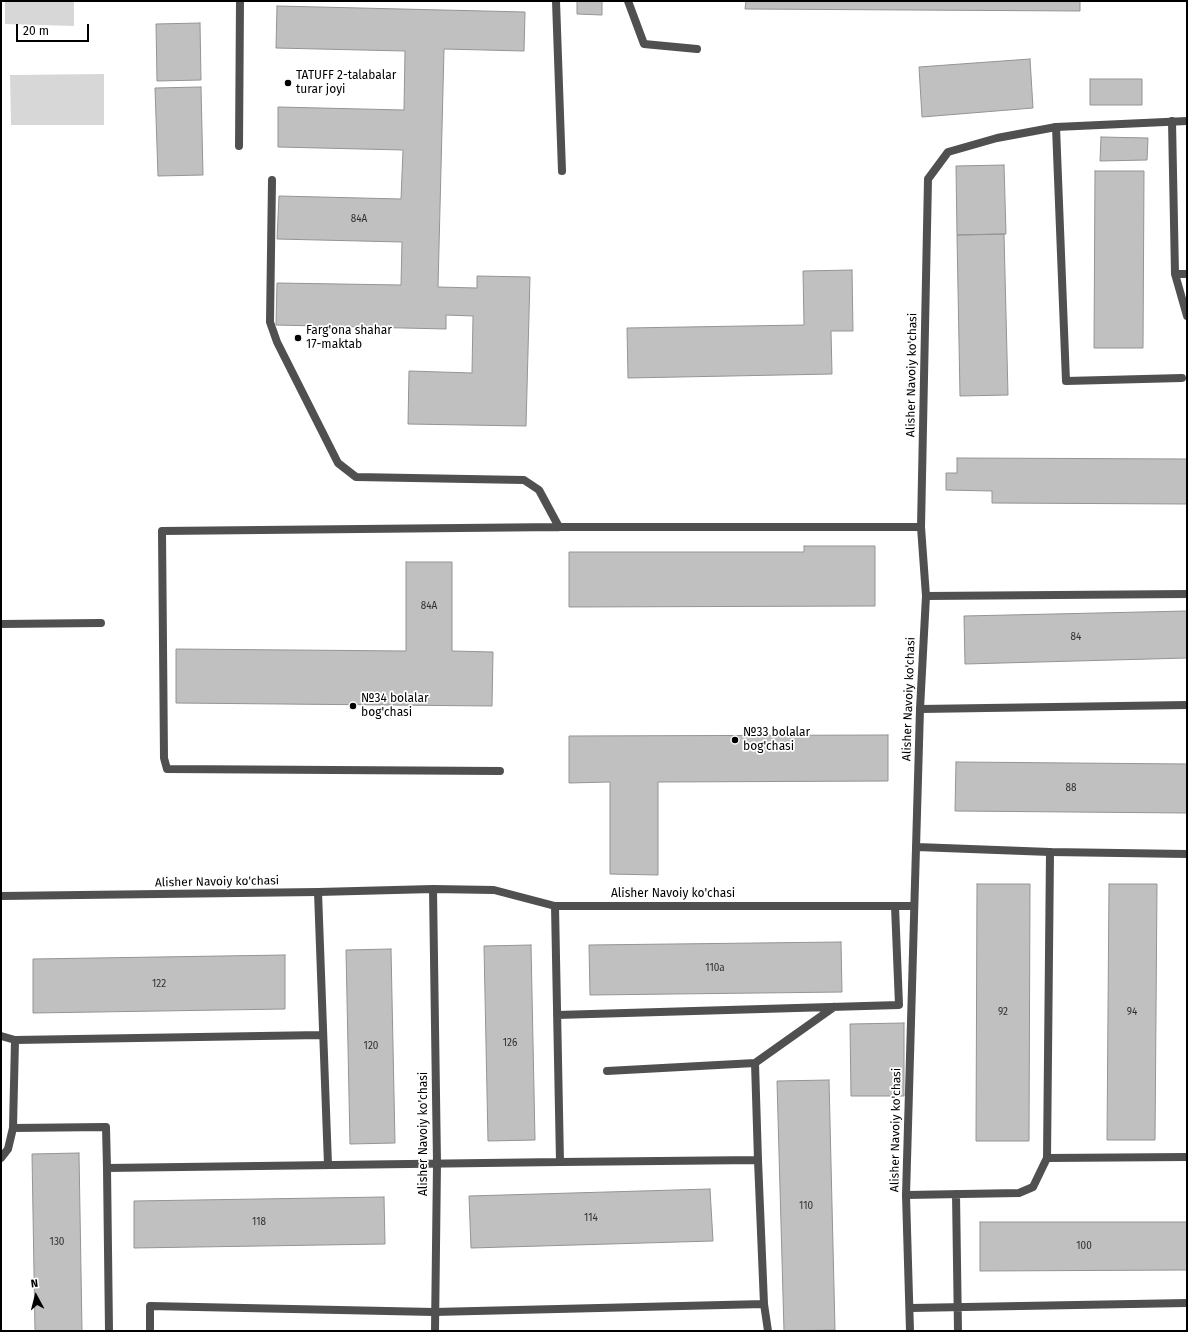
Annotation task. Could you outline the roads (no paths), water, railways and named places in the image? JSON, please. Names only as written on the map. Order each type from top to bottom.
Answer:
[{"type":"street","points":[[239,146],[240,1]]},
{"type":"street","points":[[556,1],[562,171]]},
{"type":"street","points":[[628,1],[644,44],[697,49]]},
{"type":"street","points":[[1172,121],[1175,274],[1187,316]]},
{"type":"street","name":"Alisher Navoiy ko'chasi","points":[[910,1331],[906,1195],[920,708],[926,596],[921,527],[928,180],[948,152],[997,138],[1056,127],[1187,121]]},
{"type":"street","points":[[1056,127],[1066,381],[1182,378]]},
{"type":"street","points":[[272,180],[270,322],[277,342],[338,463],[356,478],[524,480],[539,490],[559,527]]},
{"type":"street","points":[[1175,274],[1187,274]]},
{"type":"street","points":[[500,771],[168,769],[164,758],[162,531],[559,527],[921,527]]},
{"type":"street","points":[[926,596],[1187,594]]},
{"type":"street","points":[[1,624],[101,623]]},
{"type":"street","points":[[920,708],[1187,705]]},
{"type":"street","points":[[917,847],[1050,852],[1187,854]]},
{"type":"street","points":[[906,1195],[1019,1193],[1033,1187],[1047,1158],[1050,852]]},
{"type":"street","name":"Alisher Navoiy ko'chasi","points":[[1,896],[433,889],[494,890],[555,906],[914,906]]},
{"type":"street","name":"Alisher Navoiy ko'chasi","points":[[433,889],[437,1163],[434,1312],[435,1331]]},
{"type":"street","points":[[318,892],[322,1035],[328,1165]]},
{"type":"street","points":[[555,906],[560,1162]]},
{"type":"street","points":[[557,1015],[898,1005],[895,906]]},
{"type":"street","points":[[607,1071],[755,1063],[834,1007]]},
{"type":"street","points":[[1,1036],[15,1040],[322,1035]]},
{"type":"street","points":[[1,1158],[8,1149],[13,1128],[15,1040]]},
{"type":"street","points":[[755,1063],[764,1304],[768,1331]]},
{"type":"street","points":[[13,1128],[106,1127],[109,1331]]},
{"type":"street","points":[[1047,1158],[1187,1156]]},
{"type":"street","points":[[107,1168],[758,1160]]},
{"type":"street","points":[[956,1194],[958,1331]]},
{"type":"street","points":[[910,1308],[1187,1303]]},
{"type":"street","points":[[150,1331],[150,1306],[434,1312],[764,1304]]},
{"type":"place","name":"TATUFF 2-talabalar turar joyi","points":[[288,83]]},
{"type":"place","name":"Farg'ona shahar 17-maktab","points":[[298,338]]},
{"type":"place","name":"№34 bolalar bog'chasi","points":[[353,706]]},
{"type":"place","name":"№33 bolalar bog'chasi","points":[[735,740]]}]
